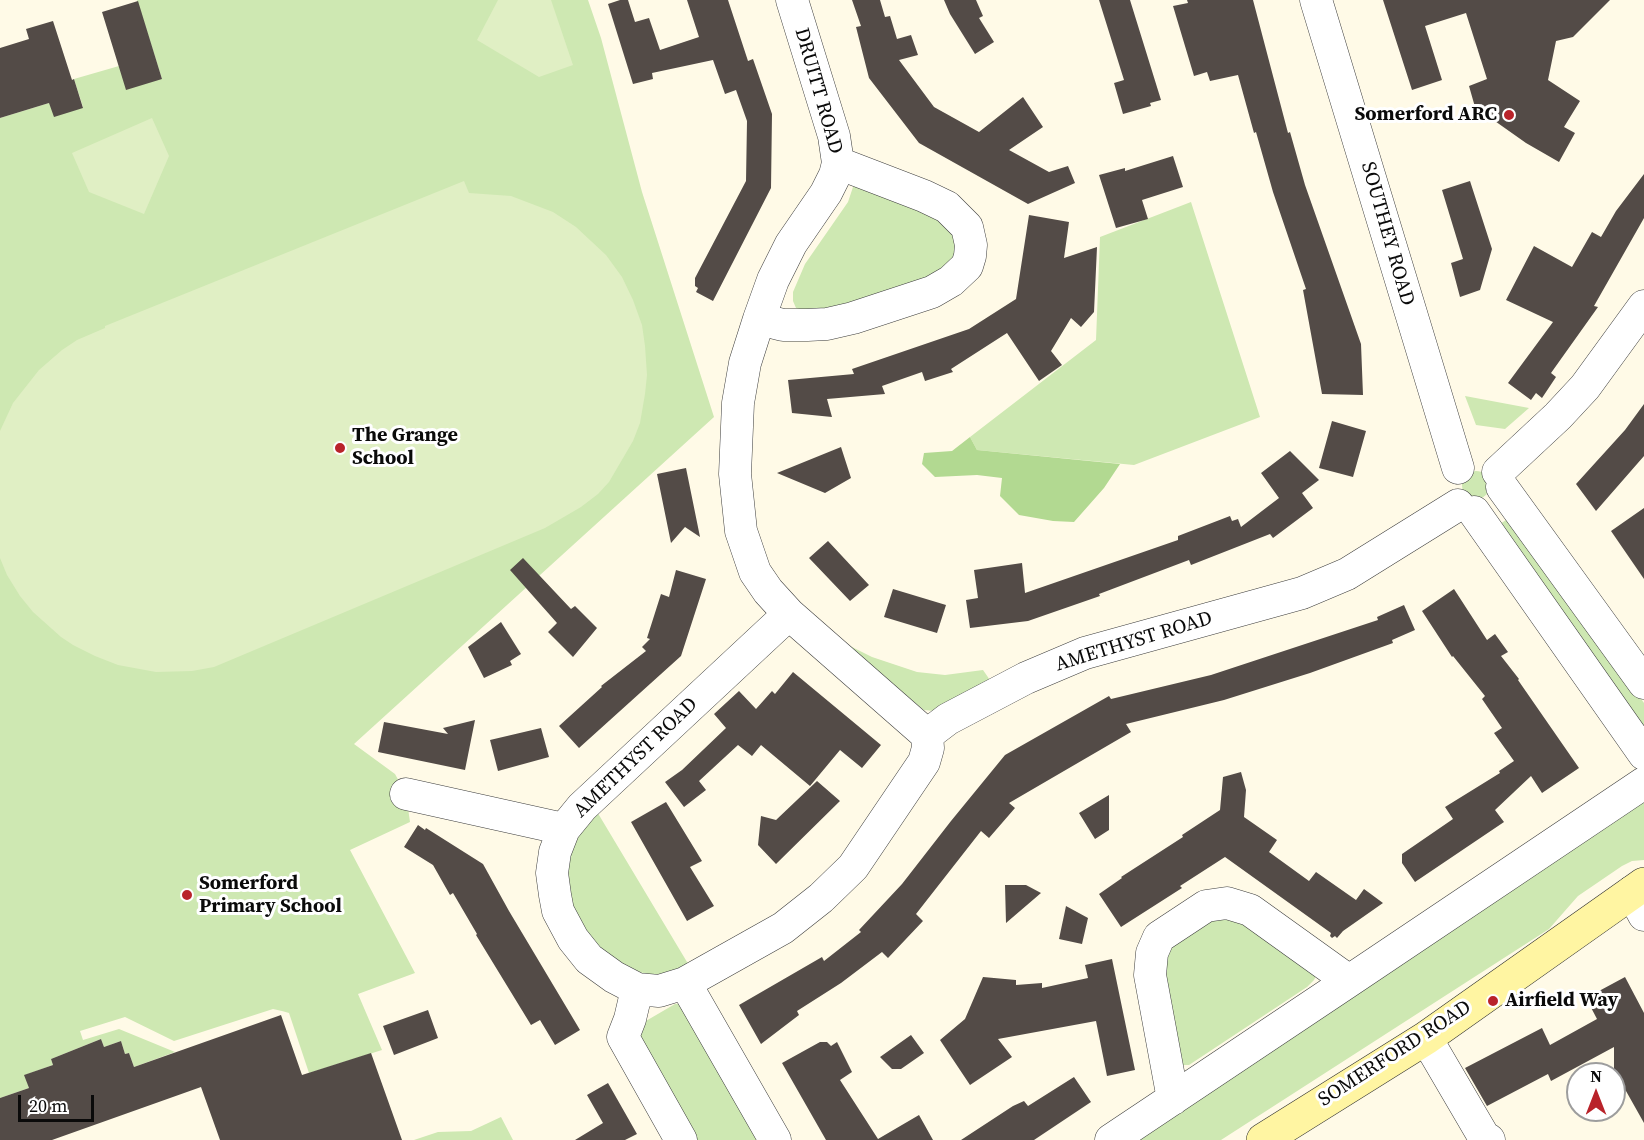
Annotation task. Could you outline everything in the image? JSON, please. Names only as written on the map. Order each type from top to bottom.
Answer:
[{"type":"main road","name":"SOMERFORD ROAD","points":[[1280,1135],[1640,897]]},
{"type":"street","name":"DRUITT ROAD","points":[[792,0],[834,136],[838,163],[836,175],[791,244],[773,280],[745,363],[738,403],[735,474],[741,531],[755,572],[768,591],[789,614],[927,735]]},
{"type":"street","name":"SOUTHEY ROAD","points":[[1316,0],[1458,468]]},
{"type":"street","points":[[759,319],[783,324],[807,325],[827,324],[853,318],[932,291],[951,281],[967,266],[971,245],[967,227],[947,207],[838,163]]},
{"type":"street","points":[[1466,509],[1488,510],[1495,504],[1500,497],[1500,480],[1585,387],[1644,306]]},
{"type":"street","points":[[1644,683],[1492,466],[1474,461],[1458,468],[1451,480],[1452,498],[1466,509],[1644,754]]},
{"type":"street","name":"AMETHYST ROAD","points":[[789,614],[589,800],[564,829],[555,852],[552,873],[558,911],[573,939],[589,959],[614,977],[637,989],[659,991],[685,983],[783,928],[820,898],[853,867],[924,762],[928,748],[927,735],[948,719],[1026,678],[1085,653],[1302,593],[1347,574],[1466,509]]},
{"type":"street","points":[[1111,1140],[1644,783]]},
{"type":"street","points":[[406,794],[564,829]]},
{"type":"street","points":[[1173,1099],[1150,975],[1152,953],[1159,937],[1206,906],[1227,903],[1250,910],[1349,981]]},
{"type":"street","points":[[685,983],[775,1140]]},
{"type":"street","points":[[637,989],[623,1037],[681,1140]]},
{"type":"street","points":[[1426,1038],[1484,1137],[1489,1140]]},
{"type":"green space","name":"The Grange School","points":[[137,0],[588,0],[601,38],[642,192],[714,417],[354,744],[395,774],[406,794],[410,822],[350,850],[415,973],[358,994],[382,1050],[309,1073],[289,1013],[273,1009],[174,1041],[125,1017],[80,1031],[83,1040],[119,1029],[175,1052],[134,1067],[129,1053],[125,1054],[121,1041],[104,1047],[101,1039],[51,1059],[53,1065],[25,1075],[29,1088],[0,1098],[0,118],[49,103],[83,107],[74,79],[119,66],[162,79]]},
{"type":"green space","points":[[498,0],[551,0],[573,65],[539,77],[477,40]]},
{"type":"green space","points":[[152,118],[169,156],[144,214],[89,192],[72,153]]},
{"type":"green space","points":[[464,181],[469,193],[511,196],[553,212],[576,227],[606,255],[622,277],[633,300],[642,325],[647,375],[640,423],[633,441],[609,482],[598,494],[545,528],[214,667],[192,671],[156,672],[118,665],[73,645],[33,612],[7,575],[0,558],[0,431],[13,403],[39,370],[77,340],[105,326]]},
{"type":"green space","points":[[858,184],[937,219],[958,237],[959,256],[924,280],[827,310],[796,308],[793,292],[805,264],[848,202],[853,187]]},
{"type":"green space","points":[[1191,202],[1260,417],[1134,465],[977,450],[970,437],[1096,340],[1100,237]]},
{"type":"green space","points":[[1465,396],[1529,408],[1505,429],[1476,425]]},
{"type":"green space","points":[[970,437],[977,450],[1120,464],[1104,488],[1074,522],[1019,515],[1000,496],[1002,478],[977,475],[935,477],[922,464],[924,453],[952,451]]},
{"type":"green space","points":[[1476,471],[1486,475],[1490,485],[1486,495],[1476,499],[1466,495],[1462,485],[1466,475]]},
{"type":"green space","points":[[1510,517],[1644,703],[1644,733],[1496,527]]},
{"type":"green space","points":[[847,645],[872,657],[917,672],[945,675],[983,670],[992,683],[935,711],[924,710],[854,655]]},
{"type":"green space","points":[[1644,797],[1644,860],[1632,861],[1622,866],[1578,896],[1549,929],[1221,1140],[1128,1140]]},
{"type":"green space","points":[[596,810],[690,967],[672,974],[651,975],[632,970],[623,967],[586,938],[564,886],[571,845]]},
{"type":"green space","points":[[1233,914],[1316,976],[1307,987],[1189,1065],[1183,1065],[1161,968],[1167,948],[1209,919]]},
{"type":"green space","points":[[675,1004],[679,1004],[765,1140],[692,1140],[635,1030],[639,1025]]},
{"type":"green space","points":[[501,1117],[513,1140],[414,1140],[438,1132],[471,1131]]},
{"type":"building","points":[[628,0],[635,22],[649,18],[660,50],[699,37],[687,0],[728,0],[748,61],[753,59],[772,114],[771,188],[713,301],[696,292],[698,288],[695,286],[695,278],[746,181],[747,121],[736,90],[725,94],[713,60],[652,73],[653,79],[633,84],[608,4]]},
{"type":"building","points":[[852,0],[880,0],[885,17],[890,16],[897,39],[911,35],[918,55],[899,60],[934,107],[979,132],[1023,97],[1043,127],[1009,150],[1049,172],[1068,166],[1075,183],[1028,204],[919,143],[869,78],[856,27],[861,26]]},
{"type":"building","points":[[944,0],[976,0],[983,16],[979,18],[994,42],[975,54]]},
{"type":"building","points":[[1099,0],[1130,0],[1161,100],[1150,103],[1151,106],[1123,114],[1114,83],[1124,80]]},
{"type":"building","points":[[1187,0],[1253,0],[1288,133],[1290,132],[1305,185],[1361,344],[1363,395],[1322,394],[1303,290],[1306,289],[1273,192],[1256,132],[1254,133],[1238,75],[1210,81],[1207,72],[1194,76],[1173,6],[1188,3]]},
{"type":"building","points":[[1383,0],[1610,0],[1573,37],[1556,41],[1548,80],[1580,101],[1564,127],[1575,133],[1559,162],[1526,143],[1475,107],[1469,86],[1487,79],[1466,13],[1425,26],[1442,80],[1412,90]]},
{"type":"building","points":[[138,1],[162,79],[126,90],[102,12]]},
{"type":"building","points":[[53,21],[83,108],[54,117],[49,103],[0,118],[0,48],[29,39],[26,29]]},
{"type":"building","points":[[1173,156],[1183,187],[1142,200],[1148,219],[1116,228],[1099,175],[1125,168],[1125,171]]},
{"type":"building","points":[[1644,174],[1644,218],[1594,306],[1598,307],[1551,373],[1556,377],[1542,398],[1536,393],[1531,400],[1508,383],[1553,322],[1506,300],[1534,246],[1572,267],[1592,232],[1601,237],[1616,211]]},
{"type":"building","points":[[1470,181],[1492,249],[1480,290],[1460,297],[1451,263],[1463,259],[1442,190]]},
{"type":"building","points":[[1029,215],[1069,222],[1064,258],[1097,247],[1094,312],[1081,327],[1071,318],[1051,351],[1062,365],[1039,381],[1007,333],[951,369],[953,372],[925,381],[922,372],[882,386],[885,394],[827,399],[832,417],[792,413],[788,380],[854,374],[852,369],[969,329],[1016,299]]},
{"type":"building","points":[[1644,404],[1644,456],[1596,511],[1576,484],[1625,430]]},
{"type":"building","points":[[1332,421],[1366,431],[1353,477],[1319,468]]},
{"type":"building","points":[[841,447],[851,478],[825,493],[777,473]]},
{"type":"building","points":[[1290,451],[1319,480],[1302,493],[1313,508],[1273,538],[1270,534],[1191,565],[1189,560],[1099,594],[1100,596],[1028,621],[970,628],[966,600],[978,598],[974,570],[1022,563],[1025,593],[1178,540],[1178,536],[1230,516],[1232,521],[1238,519],[1241,527],[1279,498],[1261,473]]},
{"type":"building","points":[[686,468],[700,537],[685,527],[671,543],[657,474]]},
{"type":"building","points":[[1644,508],[1644,579],[1611,531]]},
{"type":"building","points":[[828,541],[869,585],[850,601],[809,558]]},
{"type":"building","points":[[523,558],[571,609],[575,606],[597,628],[573,657],[548,632],[557,623],[510,570]]},
{"type":"building","points":[[676,570],[706,579],[681,656],[579,748],[559,726],[601,686],[646,651],[642,647],[650,639],[647,638],[661,594],[669,597]]},
{"type":"building","points":[[893,589],[946,605],[937,633],[884,617]]},
{"type":"building","points":[[1454,589],[1487,640],[1495,634],[1508,652],[1501,656],[1579,768],[1542,793],[1531,776],[1495,810],[1504,822],[1415,882],[1402,863],[1402,854],[1453,819],[1445,807],[1500,773],[1499,771],[1514,761],[1494,733],[1502,728],[1482,699],[1485,696],[1452,657],[1422,611]]},
{"type":"building","points":[[1404,605],[1415,630],[1392,640],[1393,643],[1310,673],[1224,700],[1126,724],[1131,732],[1009,803],[1015,808],[989,838],[981,831],[916,914],[923,921],[888,958],[882,952],[841,983],[797,1011],[799,1015],[761,1044],[739,1005],[822,957],[824,961],[861,932],[859,930],[902,884],[1005,755],[1109,696],[1111,699],[1211,675],[1378,620],[1377,617]]},
{"type":"building","points":[[501,622],[521,654],[510,661],[512,665],[484,678],[468,647]]},
{"type":"building","points":[[793,672],[881,745],[862,768],[840,750],[810,786],[761,745],[752,756],[738,745],[699,781],[706,790],[684,807],[665,782],[682,770],[726,728],[714,714],[739,691],[756,709],[772,691],[775,694]]},
{"type":"building","points":[[475,720],[465,770],[378,752],[384,722],[448,734],[443,728]]},
{"type":"building","points":[[541,728],[549,757],[498,771],[490,740]]},
{"type":"building","points":[[1241,772],[1246,790],[1244,817],[1277,840],[1269,852],[1309,881],[1316,872],[1356,900],[1364,889],[1383,903],[1343,931],[1337,938],[1335,936],[1332,938],[1331,933],[1225,857],[1121,927],[1099,894],[1220,810],[1223,777]]},
{"type":"building","points":[[817,781],[840,801],[776,864],[758,845],[761,816],[776,820]]},
{"type":"building","points":[[1109,795],[1109,830],[1095,839],[1079,813]]},
{"type":"building","points":[[666,802],[702,861],[690,867],[714,906],[687,921],[631,822]]},
{"type":"building","points":[[418,825],[483,864],[580,1030],[555,1045],[540,1020],[531,1025],[453,893],[450,895],[433,865],[404,847]]},
{"type":"building","points":[[1005,885],[1026,885],[1041,893],[1006,923]]},
{"type":"building","points":[[1066,906],[1088,918],[1082,944],[1059,939]]},
{"type":"building","points":[[1112,959],[1135,1070],[1107,1076],[1096,1021],[998,1039],[1012,1057],[970,1085],[940,1040],[965,1019],[983,977],[1016,980],[1016,985],[1042,983],[1042,988],[1088,978],[1085,965]]},
{"type":"building","points":[[1625,977],[1644,1013],[1644,1123],[1626,1091],[1626,1062],[1614,1062],[1614,1047],[1586,1062],[1566,1062],[1566,1073],[1551,1081],[1548,1074],[1487,1106],[1465,1068],[1542,1028],[1550,1045],[1597,1019],[1586,998]]},
{"type":"building","points":[[428,1010],[438,1038],[394,1055],[383,1026]]},
{"type":"building","points":[[281,1015],[302,1075],[371,1053],[402,1140],[220,1140],[201,1087],[52,1140],[0,1140],[0,1098],[29,1088],[24,1075],[53,1065],[51,1059],[101,1039],[104,1047],[121,1041],[125,1054],[129,1053],[134,1067]]},
{"type":"building","points":[[911,1035],[924,1053],[901,1069],[892,1069],[880,1057]]},
{"type":"building","points":[[820,1042],[827,1042],[831,1046],[837,1042],[852,1072],[840,1080],[878,1139],[919,1115],[933,1140],[826,1140],[782,1063]]},
{"type":"building","points":[[1074,1077],[1091,1102],[1034,1140],[961,1140],[1013,1106],[1024,1101],[1028,1106]]},
{"type":"building","points":[[608,1083],[637,1134],[625,1140],[575,1140],[603,1123],[587,1095]]},
{"type":"place","name":"Somerford ARC","points":[[1509,115]]},
{"type":"place","name":"The Grange School","points":[[340,448]]},
{"type":"place","name":"Somerford Primary School","points":[[187,895]]},
{"type":"place","name":"Airfield Way","points":[[1493,1001]]}]
